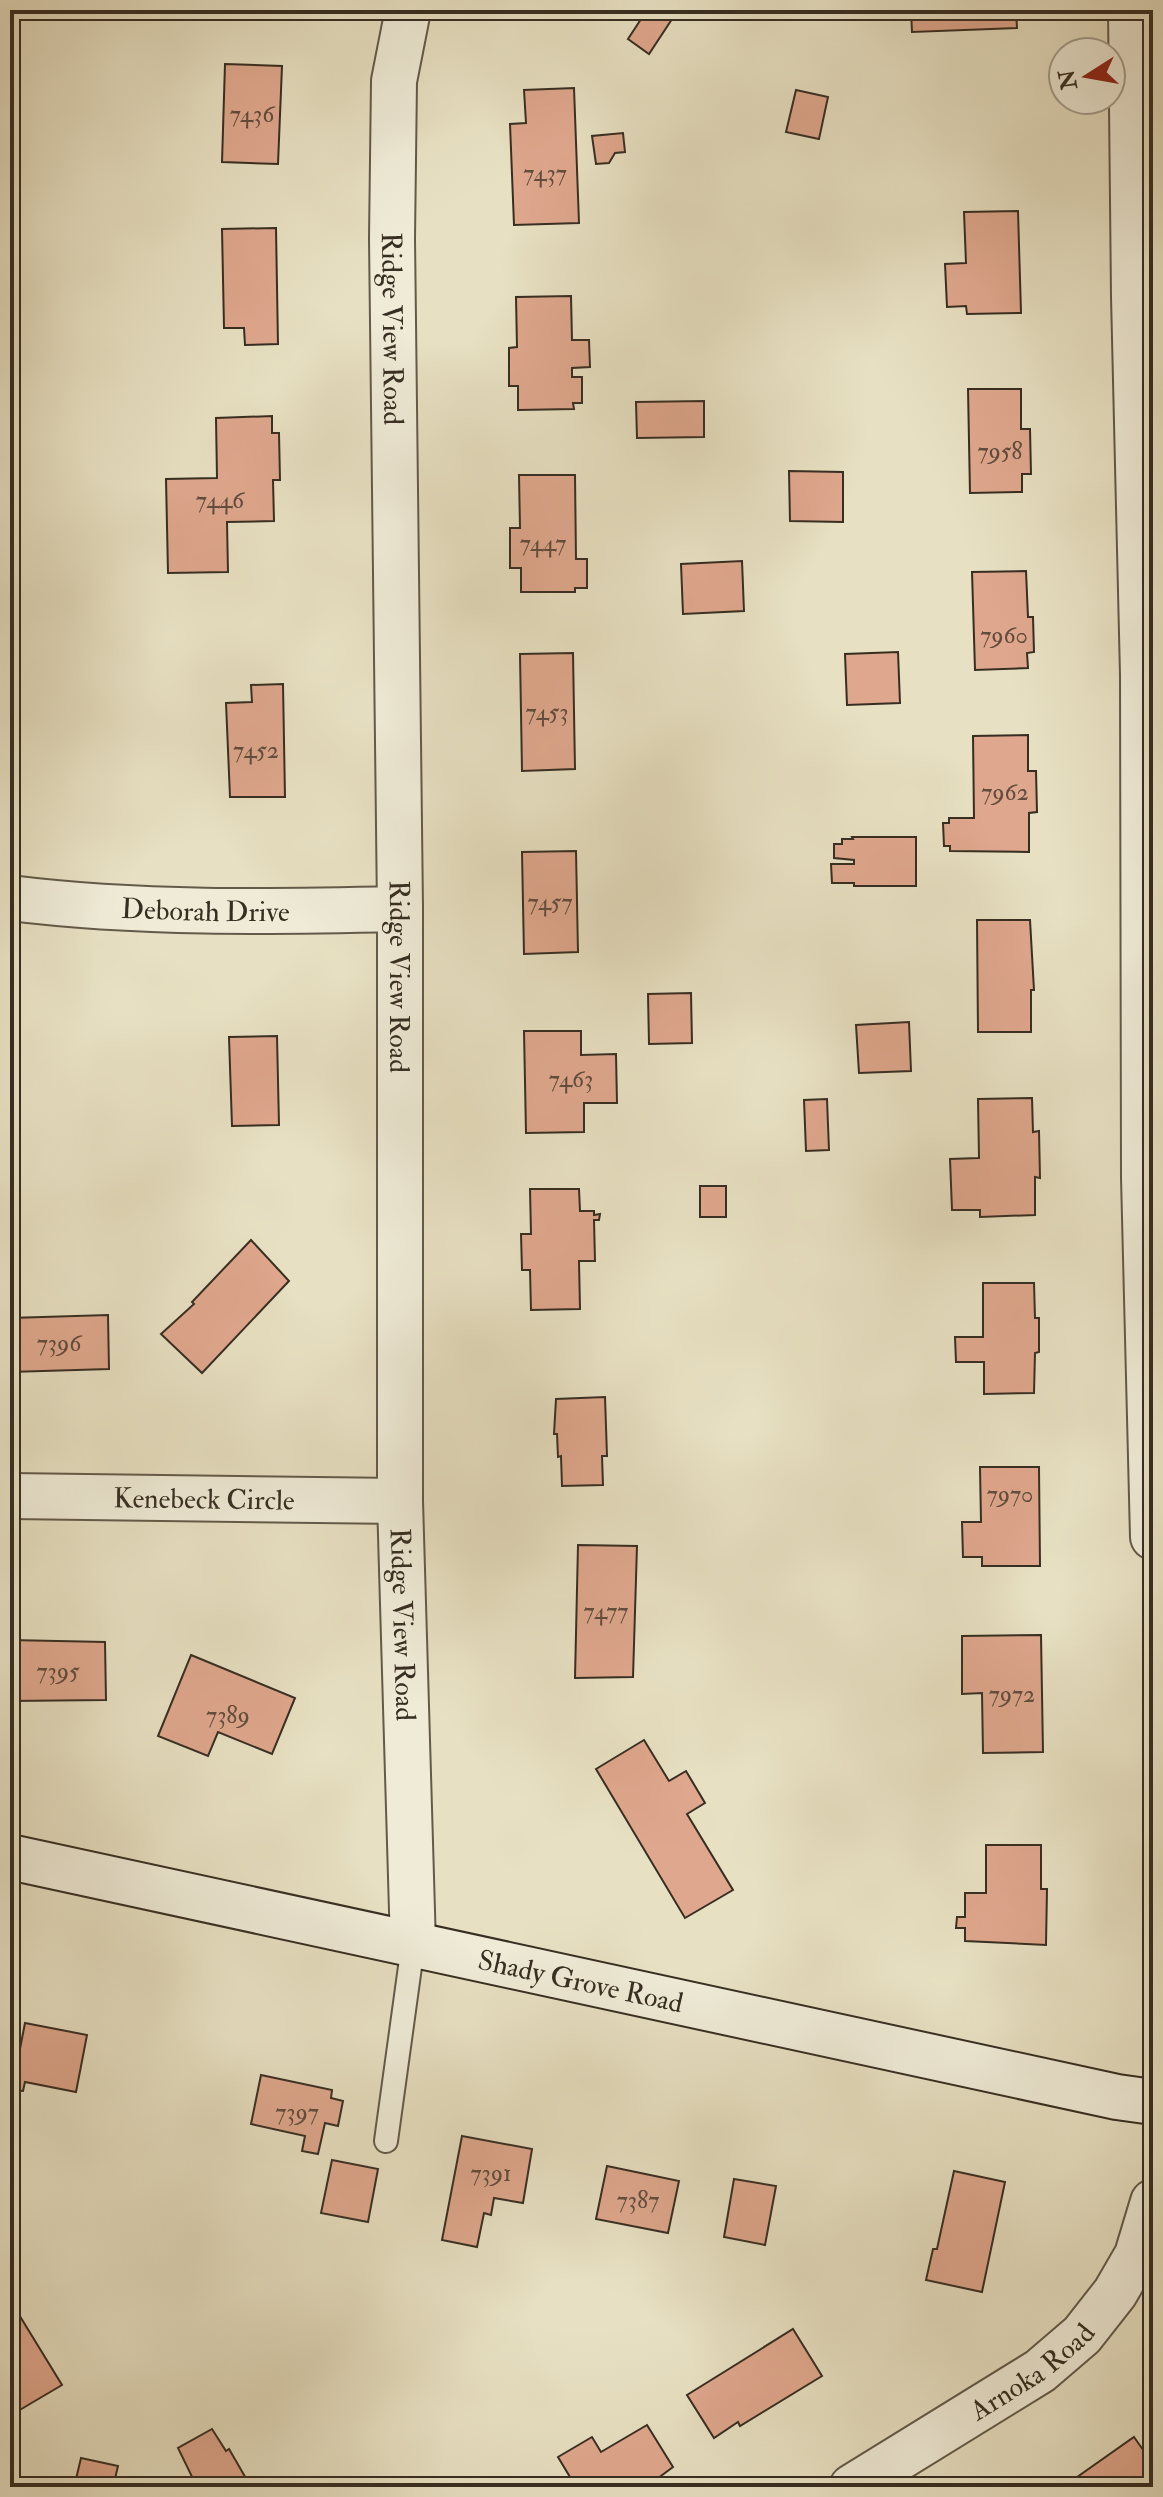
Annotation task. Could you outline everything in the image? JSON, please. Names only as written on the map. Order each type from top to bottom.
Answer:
[{"type":"street","name":"Ridge View Road","points":[[408,10],[394,81],[392,238],[400,909],[400,1501],[413,1945]]},
{"type":"street","points":[[1131,10],[1143,675],[1144,1177],[1153,1537]]},
{"type":"street","name":"Deborah Drive","points":[[10,898],[61,904],[222,912],[400,909]]},
{"type":"street","name":"Kenebeck Circle","points":[[10,1496],[400,1501]]},
{"type":"street","name":"Shady Grove Road","points":[[10,1857],[875,2046],[1153,2102]]},
{"type":"street","name":"Arnoka Road","points":[[852,2487],[1040,2371],[1082,2335],[1115,2293],[1137,2255],[1153,2202]]},
{"type":"lane","points":[[386,2141],[413,1945]]},
{"type":"building","points":[[647,10],[678,10],[649,54],[628,39]]},
{"type":"building","points":[[911,10],[1016,10],[1017,28],[912,32]]},
{"type":"building","points":[[225,64],[282,66],[278,164],[222,162]]},
{"type":"building","points":[[574,88],[579,223],[514,225],[510,124],[526,123],[524,90]]},
{"type":"building","points":[[796,90],[828,97],[819,139],[786,132]]},
{"type":"building","points":[[623,133],[625,152],[615,153],[609,163],[596,164],[592,136]]},
{"type":"building","points":[[1018,211],[1021,313],[967,314],[966,306],[947,307],[945,264],[966,263],[964,212]]},
{"type":"building","points":[[276,228],[278,344],[245,345],[244,328],[224,328],[222,229]]},
{"type":"building","points":[[571,296],[572,340],[589,340],[590,367],[572,368],[572,377],[582,377],[582,403],[573,403],[574,409],[518,410],[518,386],[509,386],[509,348],[517,347],[516,297]]},
{"type":"building","points":[[968,389],[1021,389],[1021,429],[1030,429],[1031,474],[1022,474],[1022,492],[970,493]]},
{"type":"building","points":[[704,401],[704,437],[637,438],[636,402]]},
{"type":"building","points":[[272,416],[272,433],[279,433],[280,480],[273,480],[274,521],[227,522],[228,572],[168,573],[166,479],[217,478],[216,418]]},
{"type":"building","points":[[789,471],[843,472],[843,522],[790,521]]},
{"type":"building","points":[[519,475],[575,475],[576,559],[587,559],[587,588],[575,588],[575,592],[521,592],[521,568],[510,568],[510,528],[520,528]]},
{"type":"building","points":[[742,561],[744,611],[683,614],[681,564]]},
{"type":"building","points":[[1026,571],[1028,617],[1033,617],[1034,652],[1027,653],[1028,668],[975,670],[972,572]]},
{"type":"building","points":[[898,652],[900,703],[847,705],[845,654]]},
{"type":"building","points":[[573,653],[575,769],[522,771],[520,654]]},
{"type":"building","points":[[283,684],[285,797],[230,797],[226,703],[252,702],[251,685]]},
{"type":"building","points":[[1028,735],[1028,771],[1036,771],[1037,812],[1029,813],[1029,852],[950,851],[950,846],[944,846],[943,823],[949,823],[949,818],[974,818],[973,736]]},
{"type":"building","points":[[916,837],[916,886],[832,883],[831,864],[854,864],[854,860],[834,858],[834,844],[842,844],[842,839]]},
{"type":"building","points":[[576,851],[578,952],[524,954],[522,852]]},
{"type":"building","points":[[977,920],[1030,920],[1034,990],[1031,990],[1031,1032],[978,1032]]},
{"type":"building","points":[[691,993],[692,1043],[649,1044],[648,994]]},
{"type":"building","points":[[909,1022],[911,1071],[859,1073],[856,1025]]},
{"type":"building","points":[[524,1031],[581,1031],[581,1055],[616,1054],[617,1103],[584,1103],[584,1132],[526,1133]]},
{"type":"building","points":[[277,1036],[279,1125],[232,1126],[229,1037]]},
{"type":"building","points":[[1032,1098],[1033,1132],[1039,1131],[1040,1178],[1035,1177],[1035,1215],[980,1217],[980,1210],[952,1210],[950,1159],[979,1158],[978,1099]]},
{"type":"building","points":[[827,1099],[829,1150],[806,1151],[804,1100]]},
{"type":"building","points":[[700,1186],[726,1186],[726,1217],[700,1217]]},
{"type":"building","points":[[530,1189],[579,1189],[580,1211],[600,1214],[599,1220],[594,1220],[595,1261],[579,1261],[580,1309],[531,1310],[530,1270],[522,1270],[521,1234],[531,1234]]},
{"type":"building","points":[[251,1240],[289,1281],[202,1373],[161,1334],[194,1304],[192,1302]]},
{"type":"building","points":[[983,1283],[1034,1283],[1035,1318],[1039,1318],[1039,1352],[1035,1353],[1034,1393],[984,1394],[984,1362],[956,1362],[955,1337],[983,1337]]},
{"type":"building","points":[[108,1315],[109,1369],[10,1372],[10,1318]]},
{"type":"building","points":[[605,1397],[607,1456],[602,1456],[603,1485],[562,1486],[561,1456],[558,1457],[557,1434],[554,1434],[556,1399]]},
{"type":"building","points":[[980,1467],[1039,1467],[1040,1566],[982,1566],[982,1557],[963,1557],[962,1522],[981,1522]]},
{"type":"building","points":[[578,1545],[637,1546],[633,1677],[575,1678]]},
{"type":"building","points":[[1041,1635],[1043,1752],[983,1753],[982,1693],[962,1694],[962,1636]]},
{"type":"building","points":[[10,1640],[105,1642],[106,1700],[10,1701]]},
{"type":"building","points":[[191,1655],[295,1698],[272,1754],[218,1732],[208,1756],[158,1736]]},
{"type":"building","points":[[644,1740],[669,1781],[686,1771],[705,1803],[687,1814],[733,1890],[685,1918],[596,1769]]},
{"type":"building","points":[[986,1845],[1041,1845],[1041,1889],[1047,1889],[1046,1945],[965,1941],[965,1928],[956,1928],[957,1917],[965,1917],[965,1893],[986,1893]]},
{"type":"building","points":[[25,2023],[87,2035],[76,2092],[25,2082],[23,2091],[12,2090]]},
{"type":"building","points":[[261,2075],[332,2090],[331,2098],[343,2101],[338,2126],[325,2123],[318,2154],[302,2151],[305,2136],[251,2124]]},
{"type":"building","points":[[462,2136],[532,2149],[523,2203],[494,2198],[491,2215],[484,2213],[477,2247],[442,2240]]},
{"type":"building","points":[[332,2160],[378,2169],[368,2222],[321,2213]]},
{"type":"building","points":[[607,2166],[679,2181],[668,2233],[596,2219]]},
{"type":"building","points":[[954,2171],[1005,2182],[982,2292],[926,2280],[933,2249],[937,2249]]},
{"type":"building","points":[[734,2179],[776,2186],[765,2245],[724,2237]]},
{"type":"building","points":[[10,2300],[62,2385],[18,2411],[10,2398]]},
{"type":"building","points":[[793,2329],[822,2376],[740,2426],[738,2422],[714,2438],[687,2395]]},
{"type":"building","points":[[647,2425],[673,2467],[646,2487],[576,2487],[558,2457],[592,2437],[601,2452]]},
{"type":"building","points":[[212,2429],[226,2451],[229,2449],[251,2487],[197,2487],[178,2448]]},
{"type":"building","points":[[1134,2437],[1153,2464],[1153,2487],[1063,2487]]},
{"type":"building","points":[[81,2458],[118,2466],[113,2487],[76,2479]]}]
